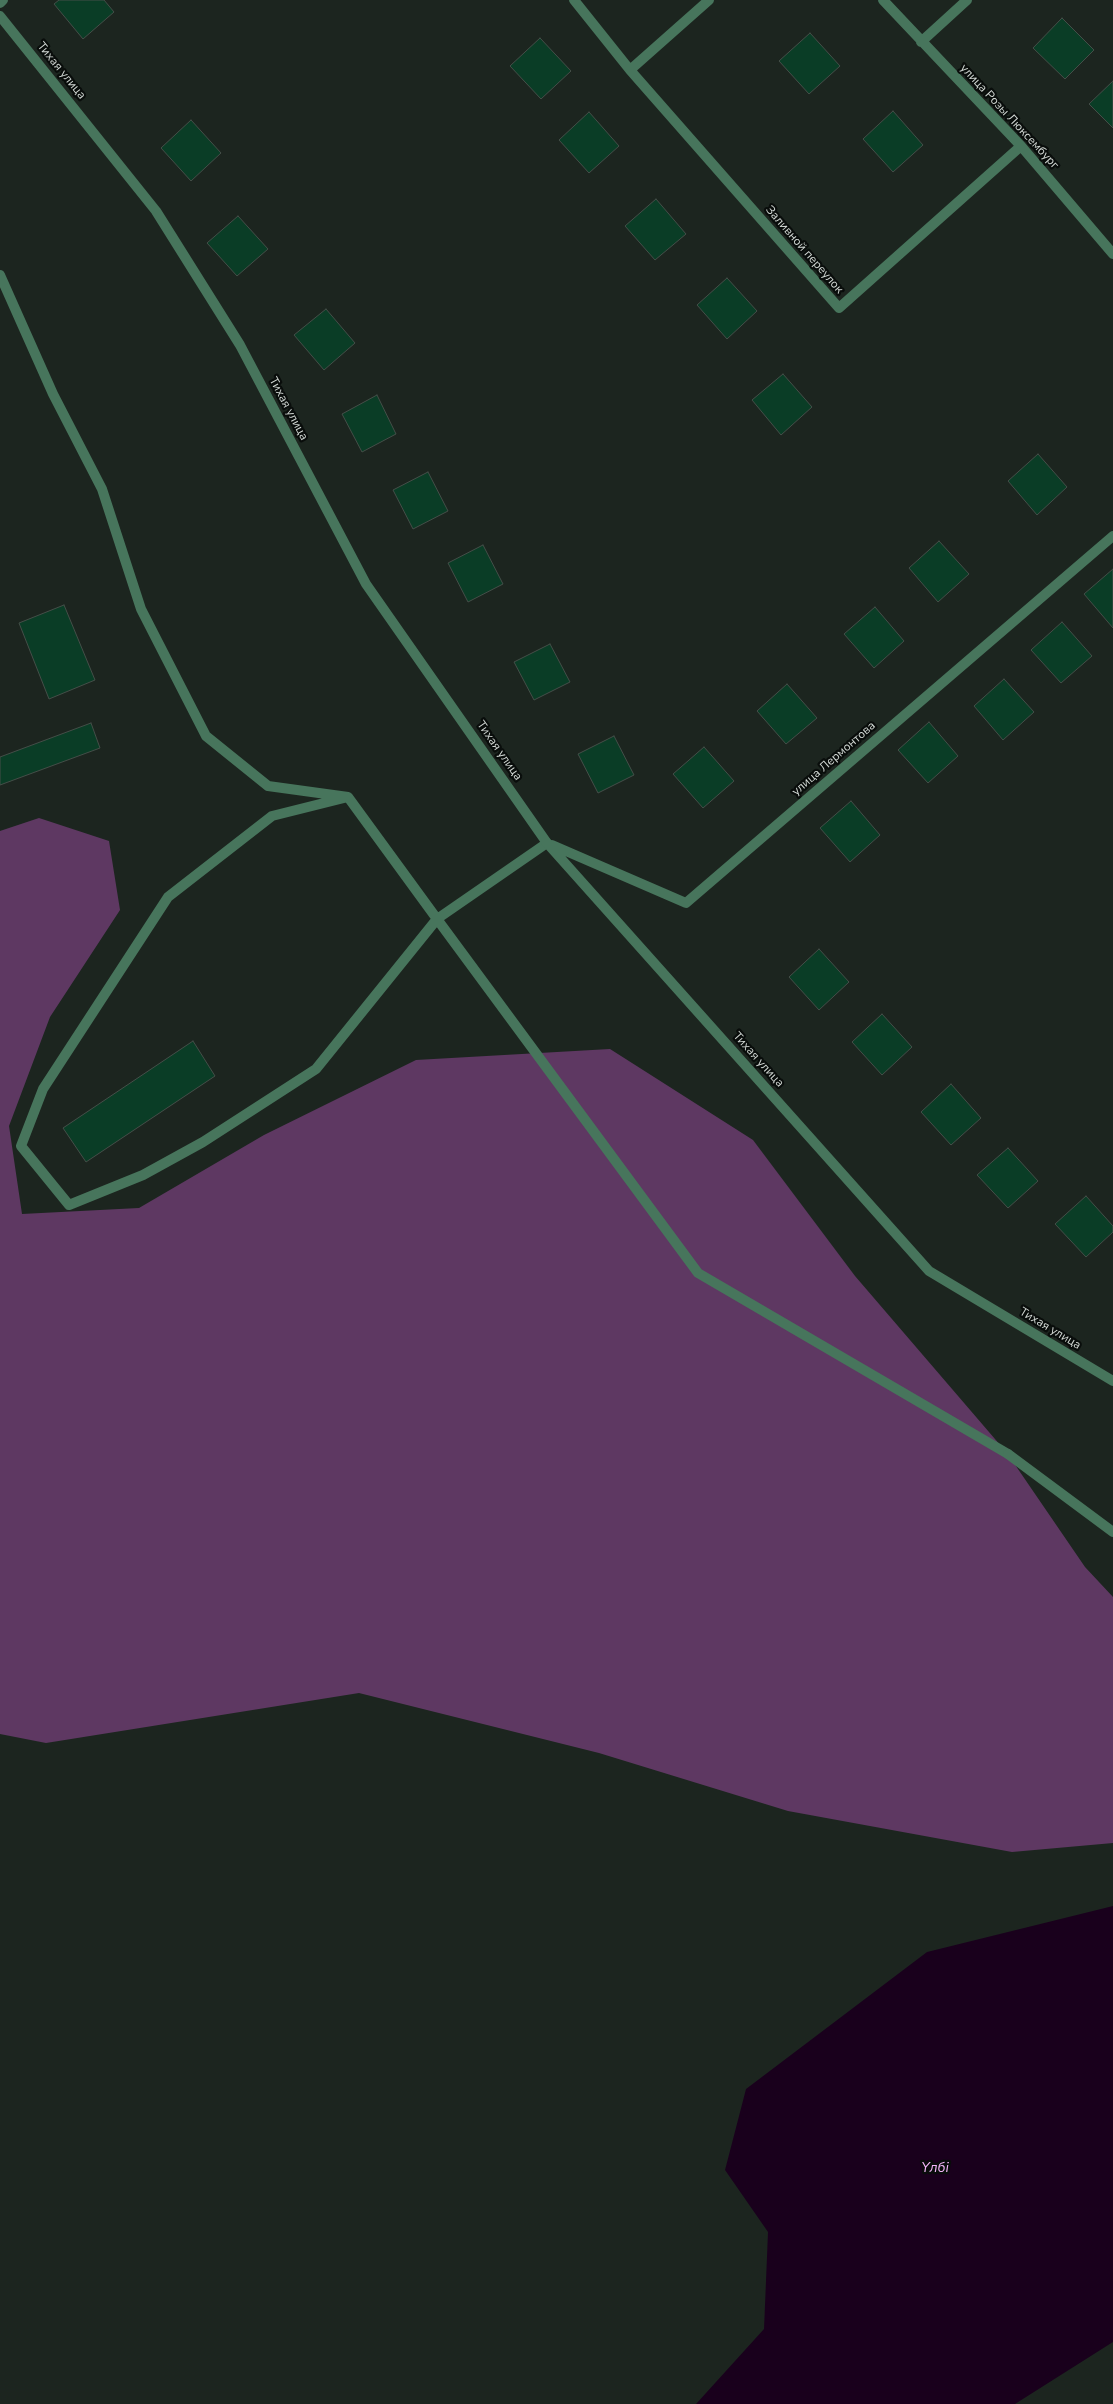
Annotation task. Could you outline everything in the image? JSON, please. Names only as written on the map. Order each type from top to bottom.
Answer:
[{"type":"street","points":[[0,3],[3,0]]},
{"type":"street","name":"Заливной переулок","points":[[574,0],[630,70],[838,308],[1021,146]]},
{"type":"street","points":[[630,70],[709,0]]},
{"type":"street","name":"улица Розы Люксембург","points":[[884,0],[921,42],[1021,146],[1113,254]]},
{"type":"street","points":[[921,42],[966,0]]},
{"type":"street","name":"Тихая улица","points":[[0,16],[156,210],[240,345],[366,584],[548,842],[928,1271],[1113,1381]]},
{"type":"street","points":[[0,275],[54,394],[102,489],[141,609],[206,736],[268,786],[348,797],[698,1272],[1008,1454],[1113,1532]]},
{"type":"street","name":"улица Лермонтова","points":[[548,842],[686,903],[1113,536]]},
{"type":"street","points":[[348,797],[272,816],[168,896],[43,1089],[21,1146],[69,1204],[143,1175],[204,1142],[316,1069],[437,919],[548,842]]},
{"type":"shaded area","points":[[39,818],[109,841],[120,910],[50,1017],[9,1126],[22,1214],[139,1208],[264,1135],[416,1060],[610,1049],[753,1140],[855,1276],[1007,1453],[1085,1567],[1113,1597],[1113,1843],[1012,1852],[788,1811],[599,1753],[359,1693],[46,1743],[0,1734],[0,831]]},
{"type":"water","name":"Үлбі","points":[[1113,1906],[1113,2342],[1015,2404],[696,2404],[764,2329],[768,2232],[725,2170],[746,2089],[927,1952]]},
{"type":"building","points":[[59,0],[104,0],[114,12],[83,39],[54,4]]},
{"type":"building","points":[[1062,18],[1094,50],[1065,79],[1033,48]]},
{"type":"building","points":[[810,33],[840,66],[809,94],[779,61]]},
{"type":"building","points":[[540,38],[571,71],[541,99],[510,66]]},
{"type":"building","points":[[1113,81],[1113,128],[1089,104]]},
{"type":"building","points":[[893,111],[923,145],[893,172],[863,139]]},
{"type":"building","points":[[589,112],[619,146],[589,173],[559,140]]},
{"type":"building","points":[[191,120],[221,153],[191,181],[161,148]]},
{"type":"building","points":[[656,199],[686,234],[655,260],[625,226]]},
{"type":"building","points":[[238,216],[268,249],[237,276],[207,243]]},
{"type":"building","points":[[727,278],[757,311],[727,339],[697,305]]},
{"type":"building","points":[[326,309],[355,343],[324,370],[294,335]]},
{"type":"building","points":[[783,374],[812,407],[781,435],[752,400]]},
{"type":"building","points":[[377,395],[396,434],[362,452],[342,414]]},
{"type":"building","points":[[1038,454],[1067,487],[1037,515],[1008,481]]},
{"type":"building","points":[[428,472],[448,511],[413,529],[393,490]]},
{"type":"building","points":[[939,541],[969,574],[938,602],[909,568]]},
{"type":"building","points":[[483,545],[503,584],[468,602],[448,563]]},
{"type":"building","points":[[1113,569],[1113,628],[1084,594]]},
{"type":"building","points":[[64,605],[95,680],[49,699],[19,623]]},
{"type":"building","points":[[875,607],[904,641],[874,668],[844,634]]},
{"type":"building","points":[[1062,622],[1092,656],[1061,683],[1031,650]]},
{"type":"building","points":[[550,644],[570,682],[534,700],[514,662]]},
{"type":"building","points":[[1004,679],[1034,712],[1003,740],[974,706]]},
{"type":"building","points":[[787,684],[817,718],[786,744],[757,711]]},
{"type":"building","points":[[929,722],[958,756],[928,783],[898,750]]},
{"type":"building","points":[[91,723],[100,748],[0,785],[0,757]]},
{"type":"building","points":[[614,736],[634,775],[598,793],[578,754]]},
{"type":"building","points":[[704,747],[734,781],[703,808],[673,774]]},
{"type":"building","points":[[851,801],[880,835],[850,862],[820,828]]},
{"type":"building","points":[[819,949],[849,982],[819,1010],[789,977]]},
{"type":"building","points":[[882,1014],[912,1047],[882,1075],[852,1042]]},
{"type":"building","points":[[193,1041],[215,1076],[86,1162],[63,1128]]},
{"type":"building","points":[[951,1084],[981,1118],[951,1145],[921,1112]]},
{"type":"building","points":[[1008,1148],[1038,1181],[1008,1208],[977,1175]]},
{"type":"building","points":[[1086,1196],[1113,1226],[1113,1232],[1086,1257],[1055,1224]]}]
